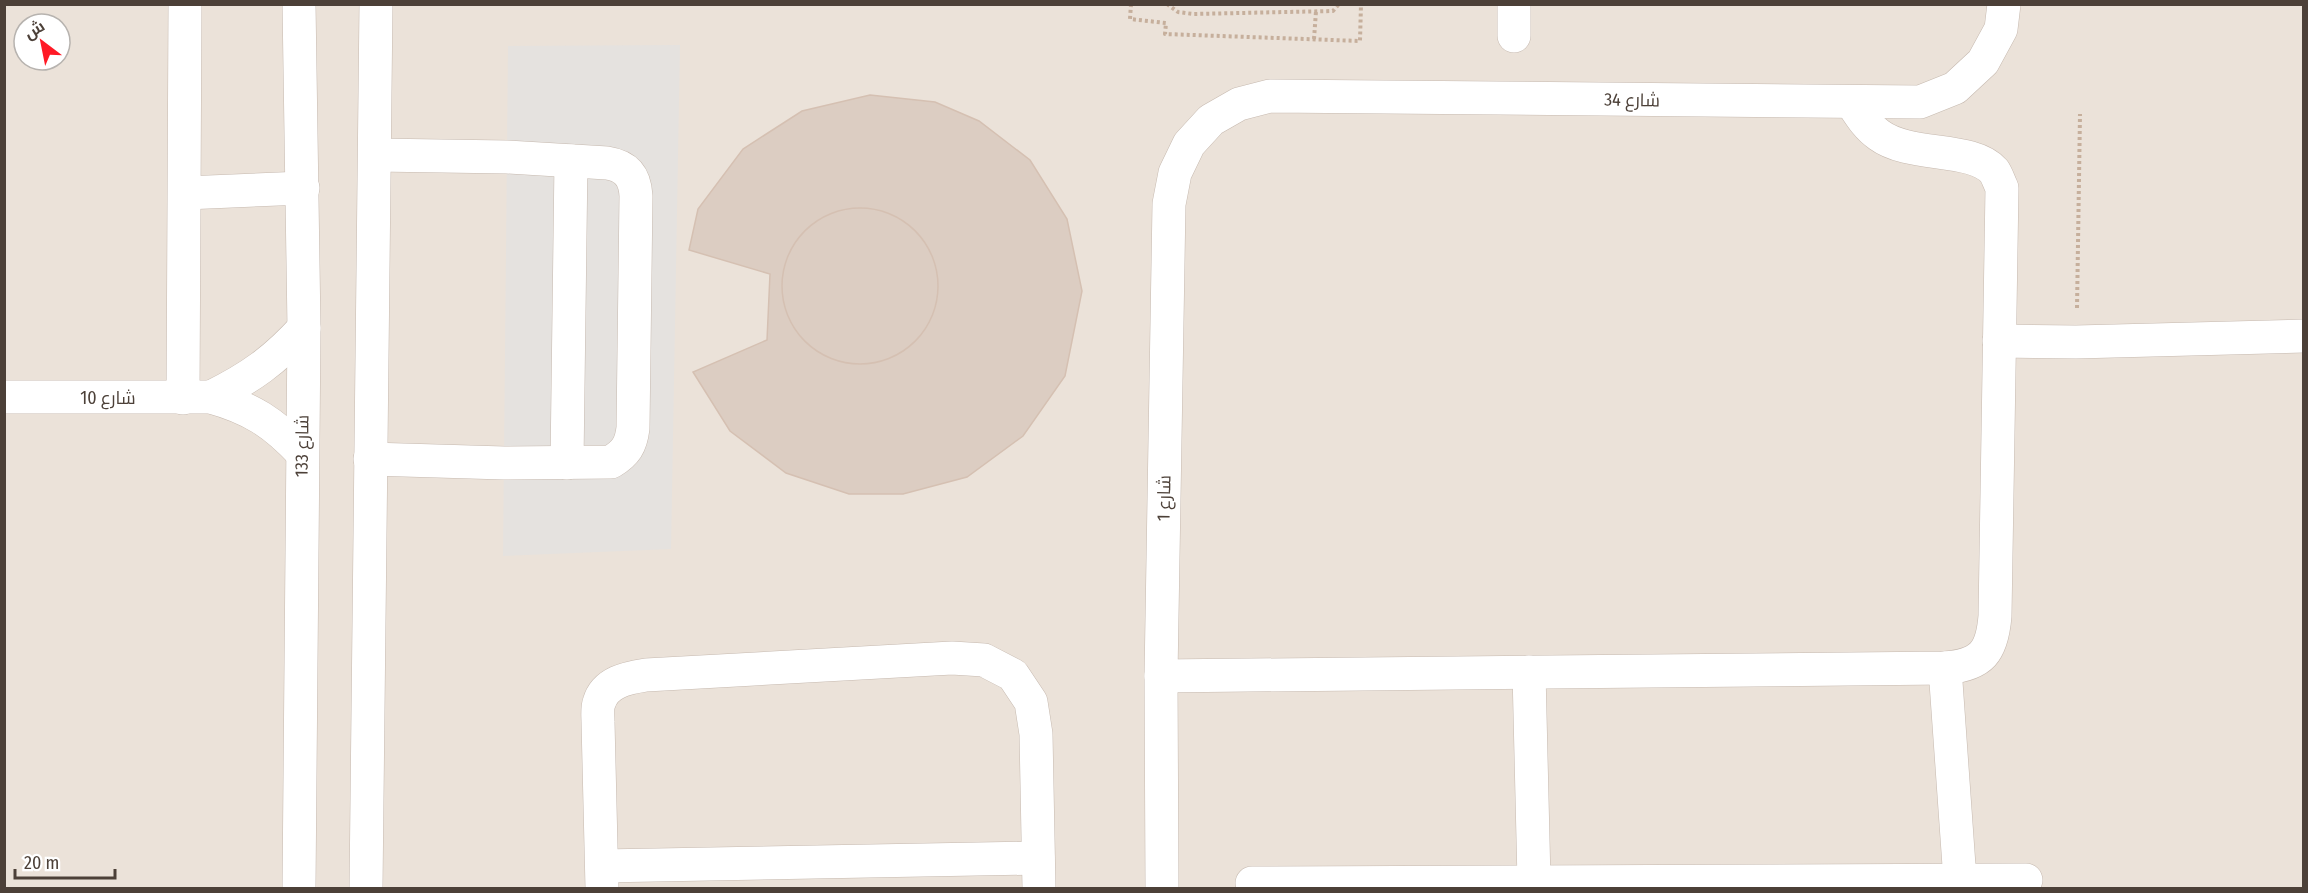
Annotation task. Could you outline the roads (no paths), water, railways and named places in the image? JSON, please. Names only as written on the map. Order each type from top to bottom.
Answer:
[{"type":"street","points":[[185,4],[185,193],[197,397]]},
{"type":"street","points":[[366,888],[376,4]]},
{"type":"street","name":"شارع 34","points":[[1211,120],[1239,104],[1270,96],[1920,102],[1955,88],[1983,63],[2001,29],[2004,4]]},
{"type":"street","name":"شارع 133","points":[[298,6],[304,328],[299,888]]},
{"type":"street","points":[[1161,676],[1945,668],[1966,666],[1983,655],[1993,636],[2002,188],[1995,172],[1981,161],[1899,146],[1879,136],[1863,121],[1852,103]]},
{"type":"street","name":"شارع 1","points":[[1162,888],[1161,676],[1169,204],[1175,173],[1189,144],[1211,120]]},
{"type":"street","points":[[370,459],[611,462],[623,454],[631,442],[633,428],[635,183],[629,172],[619,165],[571,160],[376,155]]},
{"type":"street","points":[[567,463],[571,160]]},
{"type":"street","points":[[185,193],[303,188]]},
{"type":"street","points":[[197,397],[238,384],[262,369],[304,328]]},
{"type":"street","points":[[2000,341],[2076,342],[2304,336]]},
{"type":"street","name":"شارع 10","points":[[4,397],[197,397]]},
{"type":"street","points":[[197,397],[237,404],[262,417],[283,433],[302,453]]},
{"type":"street","points":[[952,658],[984,660],[1012,675],[1031,702],[1036,734],[1039,873],[602,877],[599,703],[609,686],[627,678],[646,675],[952,658]]},
{"type":"street","points":[[1945,668],[1960,880]]},
{"type":"street","points":[[1529,672],[1534,881]]},
{"type":"street","points":[[1252,883],[1441,885],[1534,881],[1812,884],[2026,880]]}]
